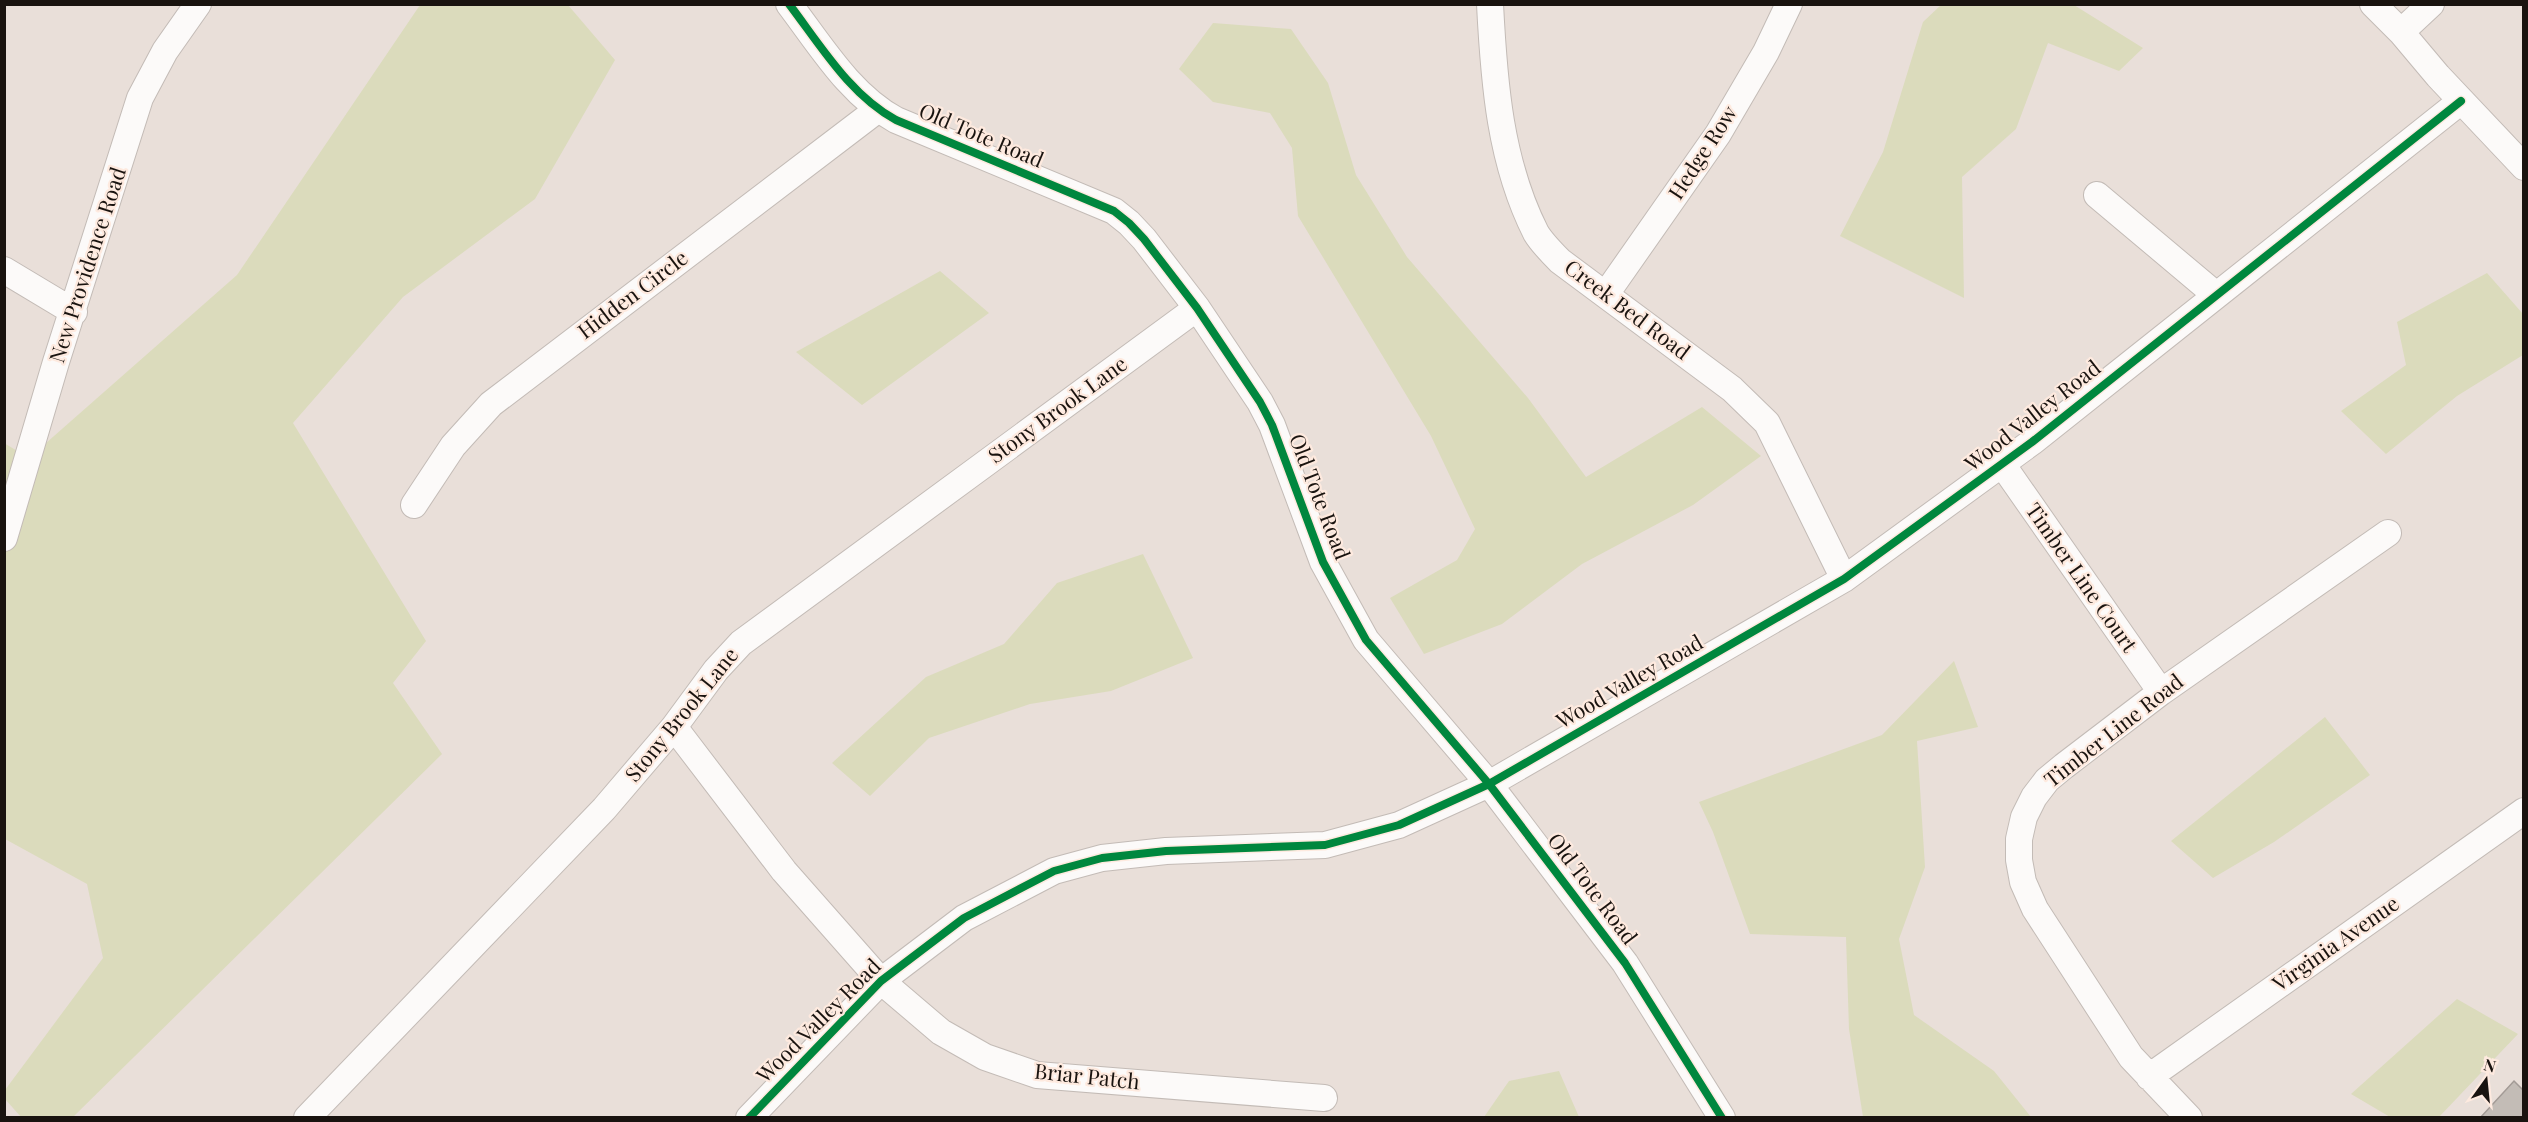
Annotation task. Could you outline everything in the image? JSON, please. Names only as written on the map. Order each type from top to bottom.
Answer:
[{"type":"street","name":"New Providence Road","points":[[4,538],[56,362],[74,312],[140,98],[165,51],[198,4]]},
{"type":"street","name":"Old Tote Road","points":[[789,4],[849,82],[877,110],[1113,211],[1129,223],[1144,239],[1197,308],[1260,402],[1272,424],[1323,562],[1366,640],[1489,784],[1625,963],[1722,1118]]},
{"type":"street","name":"Creek Bed Road","points":[[1490,4],[1494,70],[1510,168],[1537,235],[1560,261],[1732,390],[1767,423],[1844,579]]},
{"type":"street","name":"Hedge Row","points":[[1606,294],[1718,134],[1766,52],[1789,4]]},
{"type":"street","points":[[2373,4],[2523,167]]},
{"type":"street","points":[[2401,32],[2432,4]]},
{"type":"street","name":"Wood Valley Road","points":[[749,1118],[881,981],[964,918],[1054,871],[1102,858],[1166,850],[1325,845],[1400,825],[1489,784],[1844,579],[2002,464],[2461,101]]},
{"type":"street","name":"Hidden Circle","points":[[414,505],[453,446],[491,404],[877,110]]},
{"type":"street","points":[[2097,195],[2217,295]]},
{"type":"street","points":[[4,270],[74,312]]},
{"type":"street","name":"Stony Brook Lane","points":[[307,1118],[604,809],[674,727],[716,670],[741,643],[1197,308]]},
{"type":"street","name":"Timber Line Court","points":[[2002,464],[2161,692]]},
{"type":"street","name":"Timber Line Road","points":[[2189,1118],[2131,1057],[2035,909],[2023,882],[2019,860],[2019,839],[2024,817],[2034,797],[2047,780],[2161,692],[2388,533]]},
{"type":"street","name":"Briar Patch","points":[[674,727],[784,871],[881,981],[940,1032],[985,1057],[1037,1075],[1324,1098]]},
{"type":"street","name":"Virginia Avenue","points":[[2149,1077],[2523,811]]},
{"type":"green space","points":[[1942,4],[2074,5],[2143,48],[2119,71],[2048,43],[2016,129],[1962,177],[1964,298],[1840,236],[1883,152],[1923,22]]},
{"type":"green space","points":[[420,5],[568,5],[615,60],[535,199],[403,297],[293,423],[426,641],[393,683],[442,754],[73,1117],[21,1117],[5,1099],[5,1090],[103,958],[87,884],[5,839],[4,443],[29,458],[237,275]]},
{"type":"green space","points":[[1213,23],[1291,29],[1328,83],[1356,175],[1407,257],[1528,398],[1586,477],[1702,407],[1761,456],[1693,505],[1582,564],[1502,624],[1424,654],[1390,598],[1457,560],[1475,529],[1431,436],[1298,216],[1292,148],[1270,113],[1213,102],[1179,69]]},
{"type":"green space","points":[[940,271],[989,313],[862,405],[796,352]]},
{"type":"green space","points":[[2487,273],[2523,314],[2523,355],[2457,396],[2386,454],[2341,411],[2406,365],[2397,322]]},
{"type":"green space","points":[[1143,554],[1193,658],[1111,691],[1030,704],[929,738],[870,796],[832,763],[926,677],[1004,644],[1057,583]]},
{"type":"green space","points":[[1954,661],[1978,727],[1917,741],[1925,867],[1899,939],[1914,1015],[1994,1071],[2031,1117],[1863,1117],[1849,1029],[1846,937],[1750,934],[1713,832],[1699,802],[1882,735]]},
{"type":"green space","points":[[2325,717],[2370,775],[2274,842],[2213,878],[2171,841]]},
{"type":"green space","points":[[2457,999],[2518,1034],[2439,1117],[2390,1117],[2351,1094]]},
{"type":"green space","points":[[1559,1071],[1579,1117],[1484,1117],[1509,1081]]},
{"type":"building","points":[[2514,1081],[2524,1091],[2524,1118],[2480,1118]]},
{"type":"cycle path","points":[[789,4],[837,68],[864,97],[880,110],[896,120],[1114,211],[1144,239],[1197,308],[1260,402],[1272,425],[1323,562],[1366,640],[1489,784],[1625,963],[1722,1118]]},
{"type":"cycle path","points":[[749,1118],[881,981],[964,918],[1054,871],[1102,858],[1166,851],[1325,845],[1399,825],[1489,784],[1844,579],[2032,442],[2461,101]]}]
